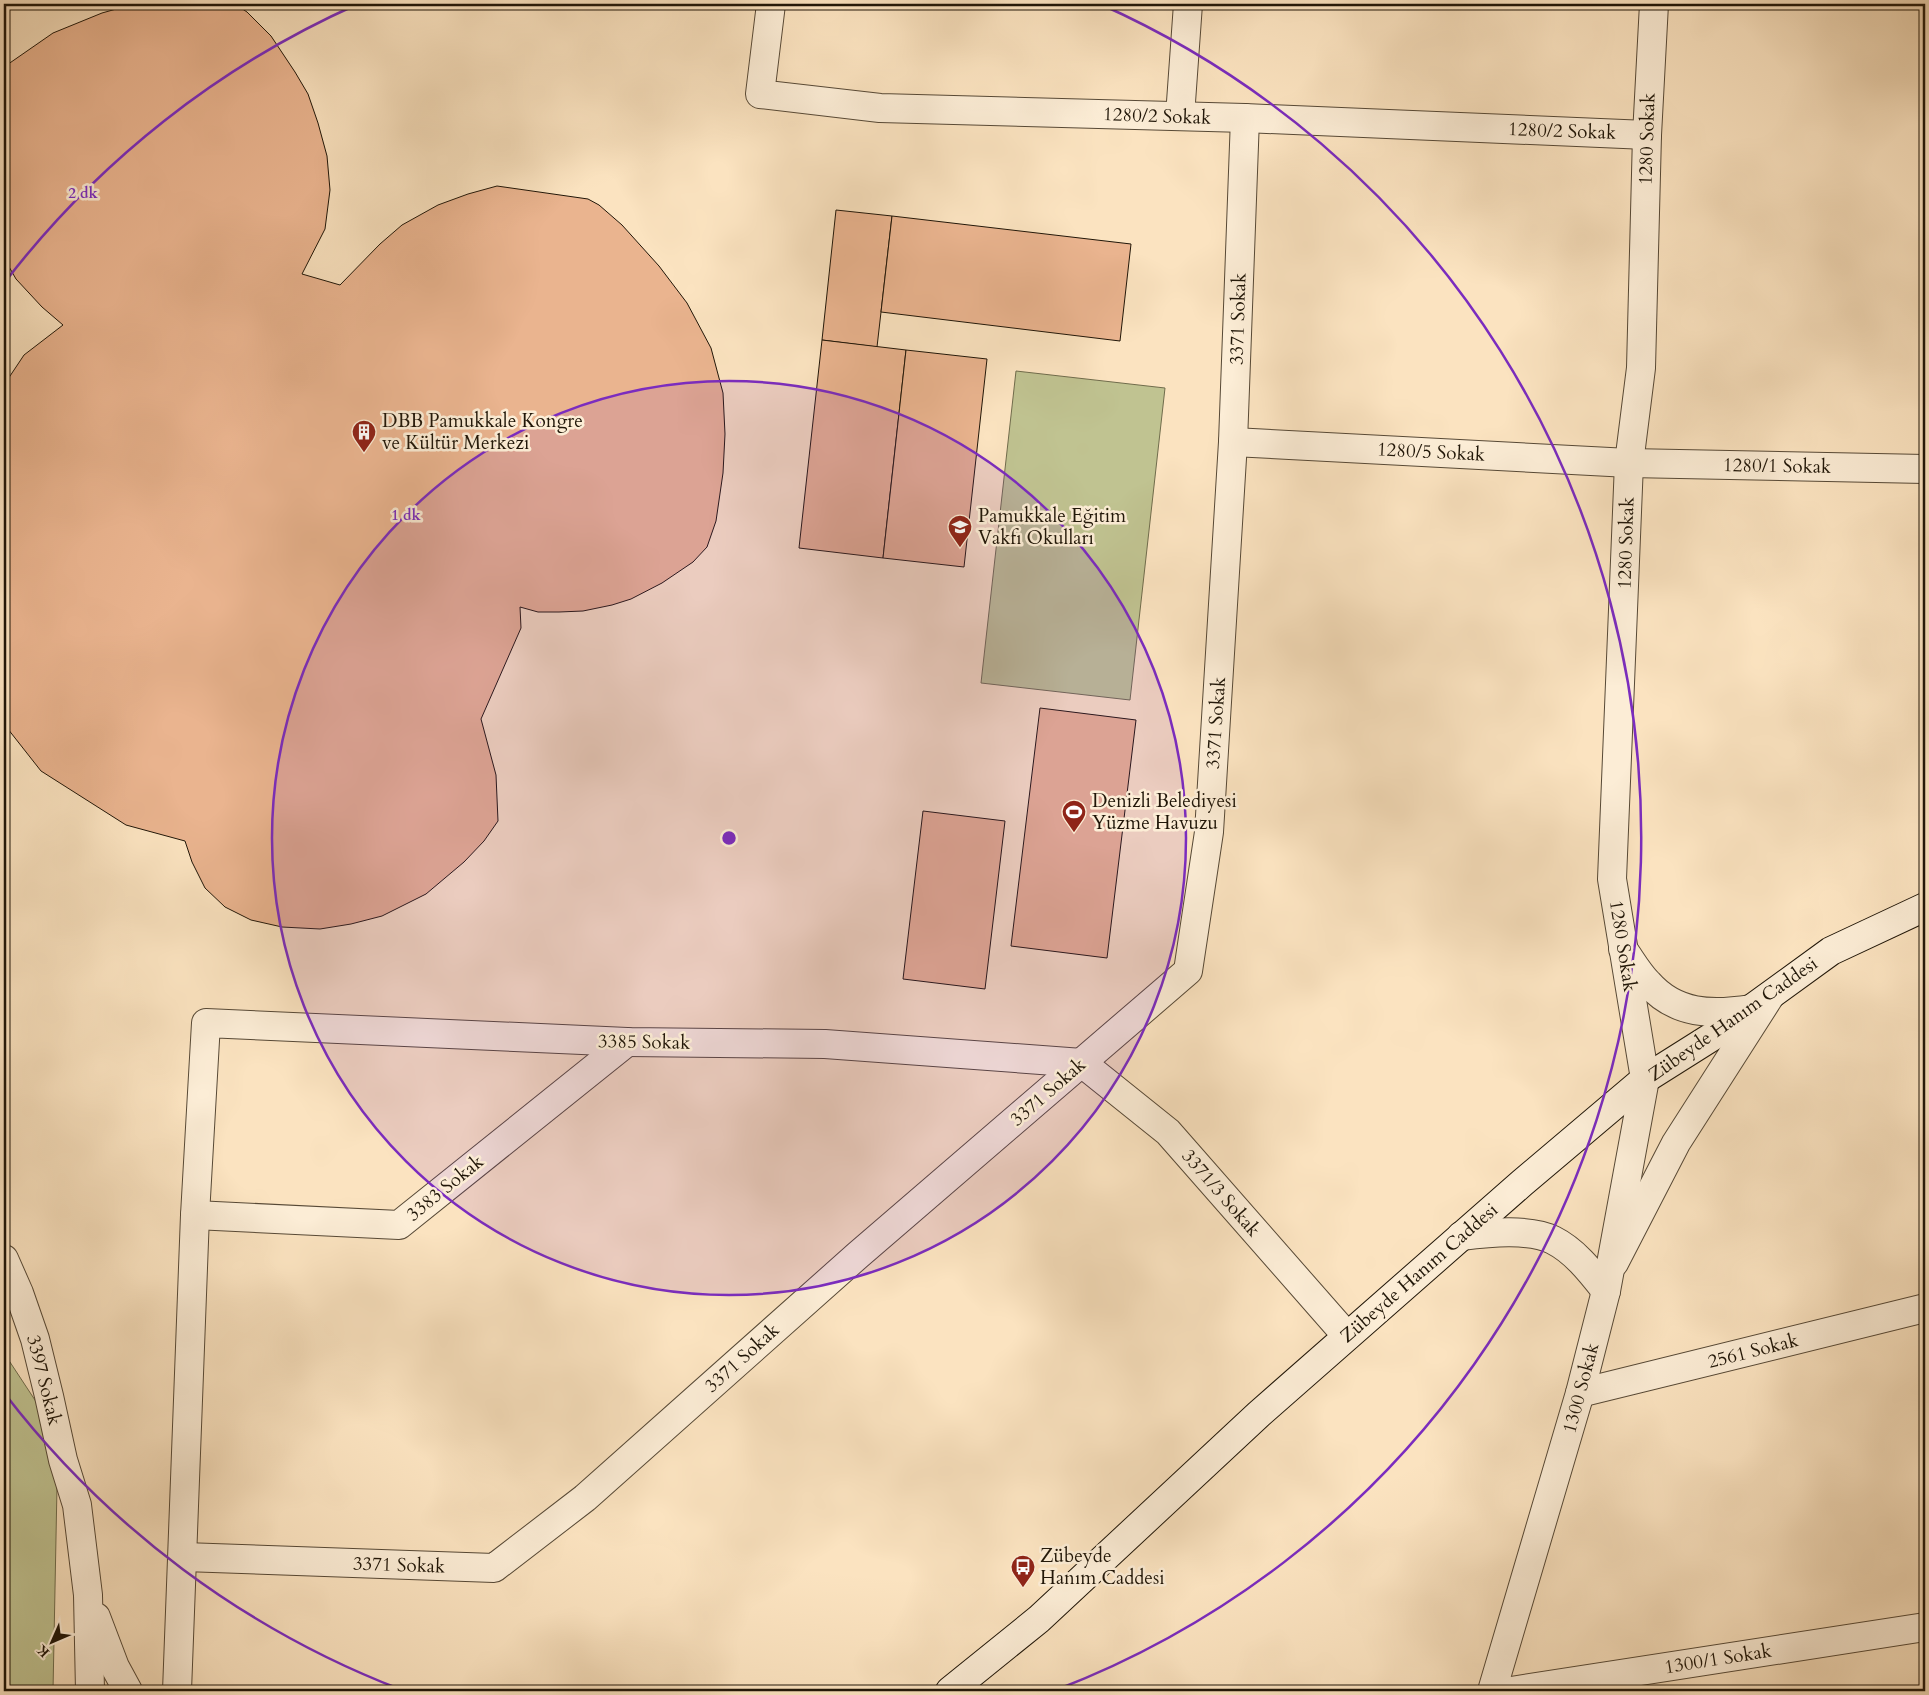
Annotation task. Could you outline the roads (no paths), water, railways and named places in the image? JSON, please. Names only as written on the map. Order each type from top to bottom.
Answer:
[{"type":"street","name":"1280/2 Sokak","points":[[771,4],[760,94],[880,108],[1245,118],[1647,134]]},
{"type":"street","points":[[1180,116],[1188,4]]},
{"type":"street","name":"1280 Sokak","points":[[1645,1079],[1612,879],[1629,463],[1641,368],[1647,134],[1654,4]]},
{"type":"street","name":"3371 Sokak","points":[[184,1557],[494,1568],[585,1498],[858,1255],[1188,971],[1209,832],[1233,442],[1245,118]]},
{"type":"street","name":"1280/5 Sokak","points":[[1233,442],[1629,463]]},
{"type":"street","name":"1280/1 Sokak","points":[[1629,463],[1925,469]]},
{"type":"street","name":"Zübeyde Hanım Caddesi","points":[[950,1691],[1040,1619],[1259,1414],[1461,1236],[1645,1079],[1718,1032],[1831,951],[1925,906]]},
{"type":"street","points":[[1623,949],[1648,983],[1663,997],[1680,1006],[1702,1012],[1716,1013],[1760,1002]]},
{"type":"street","points":[[1461,1236],[1500,1232],[1552,1239],[1608,1281],[1676,1143],[1760,1002]]},
{"type":"street","name":"3385 Sokak","points":[[196,1215],[206,1023],[627,1042],[825,1044],[1082,1063]]},
{"type":"street","name":"3383 Sokak","points":[[196,1215],[399,1225],[627,1042]]},
{"type":"street","name":"3371/3 Sokak","points":[[1082,1063],[1168,1132],[1347,1336]]},
{"type":"street","name":"1300 Sokak","points":[[1492,1691],[1580,1394],[1608,1281],[1645,1079]]},
{"type":"street","points":[[177,1691],[184,1557],[196,1215]]},
{"type":"street","name":"3397 Sokak","points":[[4,1258],[35,1339],[63,1460],[77,1505],[88,1595]]},
{"type":"street","name":"2561 Sokak","points":[[1580,1394],[1925,1308]]},
{"type":"street","points":[[88,1595],[90,1691]]},
{"type":"street","points":[[88,1595],[115,1667],[128,1691]]},
{"type":"street","name":"1300/1 Sokak","points":[[1511,1691],[1925,1627]]},
{"type":"place","name":"DBB Pamukkale Kongre ve Kültür Merkezi","points":[[364,453]]},
{"type":"place","name":"Pamukkale Eğitim Vakfı Okulları","points":[[960,548]]},
{"type":"place","name":"Denizli Belediyesi Yüzme Havuzu","points":[[1074,833]]},
{"type":"place","name":"Zübeyde Hanım Caddesi","points":[[1023,1588]]}]
